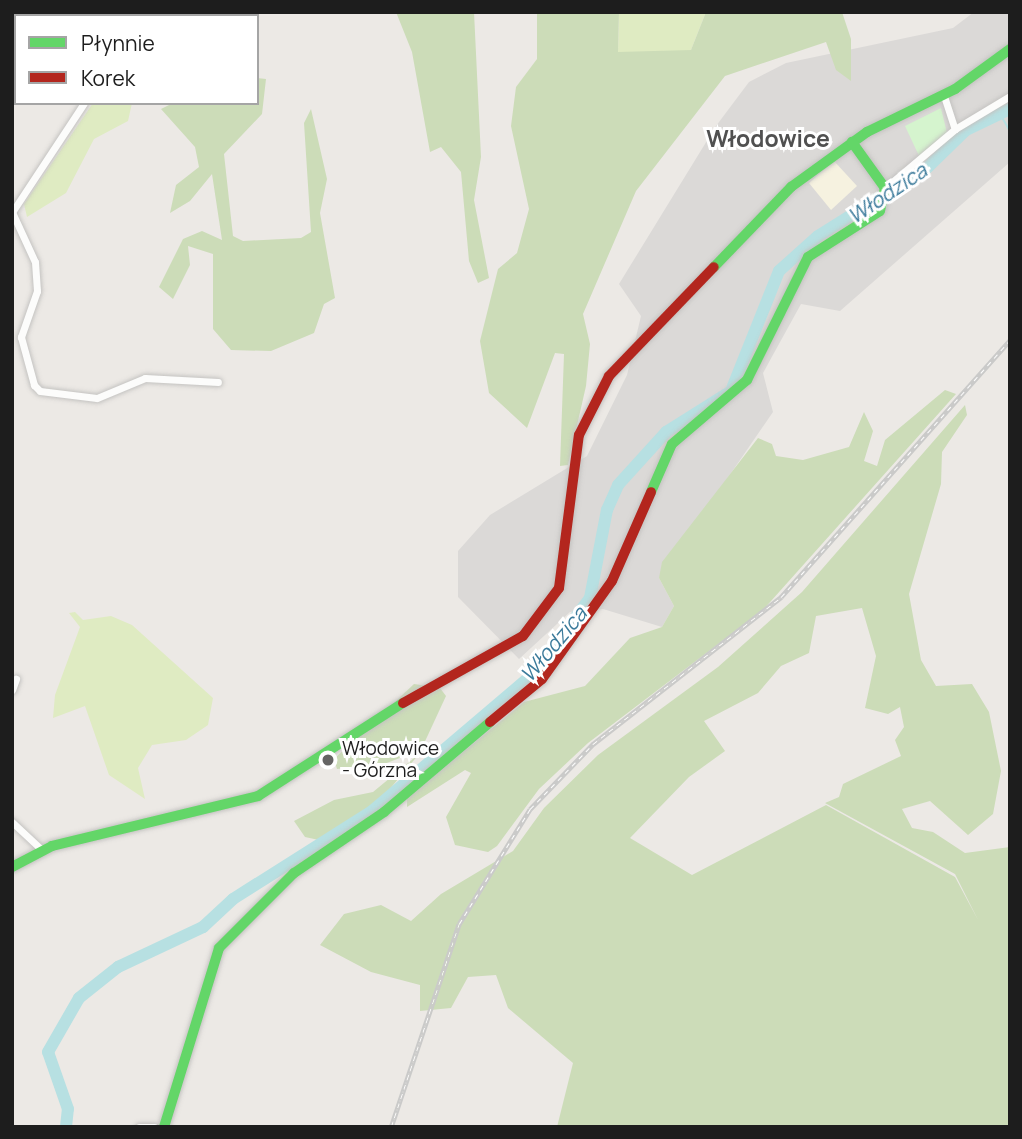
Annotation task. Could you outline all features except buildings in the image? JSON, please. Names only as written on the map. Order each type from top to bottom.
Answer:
[{"type":"street","points":[[12,867],[42,850],[258,796],[432,684],[531,629],[559,588],[579,435],[600,387],[766,208],[852,142],[944,96],[1010,49]]},
{"type":"street","points":[[944,96],[954,129]]},
{"type":"street","points":[[164,1127],[219,948],[294,873],[384,811],[542,679],[612,580],[672,444],[747,380],[807,257],[882,207],[885,190],[954,129],[1010,96]]},
{"type":"street","points":[[83,105],[12,212],[35,262],[37,290],[21,337],[34,385],[40,391],[97,398],[145,378],[218,382]]},
{"type":"street","points":[[852,142],[885,190]]},
{"type":"street","points":[[12,690],[16,679]]},
{"type":"street","points":[[12,822],[42,850]]},
{"type":"street","points":[[139,1127],[155,1127]]},
{"type":"shaded area","points":[[974,12],[1010,12],[1010,162],[840,311],[801,304],[763,373],[773,412],[659,578],[674,606],[662,627],[603,609],[570,612],[519,659],[458,597],[458,551],[490,515],[587,456],[627,375],[641,316],[619,284],[716,126],[749,82],[786,63],[953,28]]},
{"type":"shaded area","points":[[834,161],[857,186],[831,210],[809,183]]},
{"type":"green space","points":[[396,12],[474,12],[481,157],[474,200],[489,278],[478,283],[469,261],[461,172],[441,147],[430,152],[412,52]]},
{"type":"green space","points":[[537,12],[619,12],[618,52],[691,50],[706,12],[842,12],[851,39],[851,81],[836,70],[826,42],[725,76],[636,191],[583,314],[590,344],[586,386],[568,465],[560,466],[564,354],[555,353],[527,428],[489,393],[480,341],[498,269],[517,253],[529,209],[511,126],[516,87],[537,59]]},
{"type":"green space","points":[[619,12],[706,12],[691,50],[666,55],[618,52]]},
{"type":"green space","points":[[259,78],[266,79],[262,114],[224,154],[233,236],[243,241],[301,238],[311,232],[304,123],[311,109],[327,179],[320,213],[335,298],[324,304],[314,333],[271,351],[231,350],[213,329],[213,254],[188,246],[190,265],[173,299],[159,287],[183,239],[202,231],[222,240],[212,174],[190,201],[170,213],[176,185],[199,167],[195,147],[161,109],[169,105],[259,105]]},
{"type":"green space","points":[[92,105],[132,105],[128,121],[94,139],[66,193],[27,217],[24,204]]},
{"type":"green space","points":[[941,108],[947,133],[920,158],[905,126]]},
{"type":"green space","points":[[945,390],[956,394],[763,610],[588,743],[539,789],[497,846],[488,852],[455,845],[446,817],[471,773],[465,770],[407,807],[407,798],[524,702],[585,686],[630,638],[662,627],[674,606],[659,578],[662,562],[758,438],[772,444],[776,456],[803,460],[849,447],[864,412],[873,431],[864,461],[877,466],[885,440]]},
{"type":"green space","points":[[965,405],[967,415],[942,452],[941,484],[909,594],[921,660],[936,686],[972,684],[989,712],[1001,771],[993,814],[968,835],[930,801],[902,809],[912,828],[933,832],[965,853],[1010,847],[1010,1127],[557,1127],[573,1063],[508,1008],[496,975],[468,977],[451,1008],[420,1011],[420,985],[371,972],[320,945],[344,914],[381,905],[411,921],[441,894],[513,851],[544,808],[598,755],[718,667],[802,592]],"holes":[[[862,608],[876,656],[865,708],[888,714],[900,707],[904,727],[895,740],[901,756],[843,784],[839,797],[825,803],[955,874],[978,920],[955,877],[826,805],[692,875],[630,838],[689,777],[725,751],[704,721],[758,693],[781,666],[809,653],[816,616]]]},
{"type":"green space","points":[[75,612],[83,620],[111,616],[132,625],[213,698],[208,725],[186,740],[152,745],[138,768],[145,799],[109,775],[85,706],[53,718],[55,695],[80,627],[69,613]]},
{"type":"green space","points":[[414,684],[440,688],[446,696],[421,750],[384,764],[337,769],[334,759]]},
{"type":"green space","points":[[419,754],[364,820],[328,842],[305,837],[294,821],[334,800],[373,792]]},
{"type":"waterway","name":"Włodzica","points":[[66,1127],[68,1109],[48,1052],[79,998],[118,967],[203,927],[233,899],[372,811],[532,675],[590,598],[607,510],[618,485],[666,432],[731,391],[779,271],[818,236],[928,167],[966,130],[1010,109]]},
{"type":"waterway","points":[[1000,114],[1010,131]]},
{"type":"railway","points":[[391,1127],[459,924],[530,809],[593,744],[781,597],[1010,340]]},
{"type":"traffic: fast","points":[[714,267],[791,187],[867,132],[955,89],[1010,49]]},
{"type":"traffic: fast","points":[[651,492],[672,444],[747,380],[808,257],[880,211],[885,188],[852,142]]},
{"type":"traffic: fast","points":[[12,867],[52,846],[258,796],[403,703]]},
{"type":"traffic: fast","points":[[164,1127],[219,948],[294,873],[384,812],[490,722]]},
{"type":"traffic: jam","points":[[403,703],[523,636],[559,588],[579,435],[609,376],[714,267]]},
{"type":"traffic: jam","points":[[490,722],[542,679],[612,581],[651,492]]},
{"type":"place","name":"Włodowice - Górzna","points":[[328,760]]},
{"type":"district","name":"Włodowice","points":[[768,138]]}]
